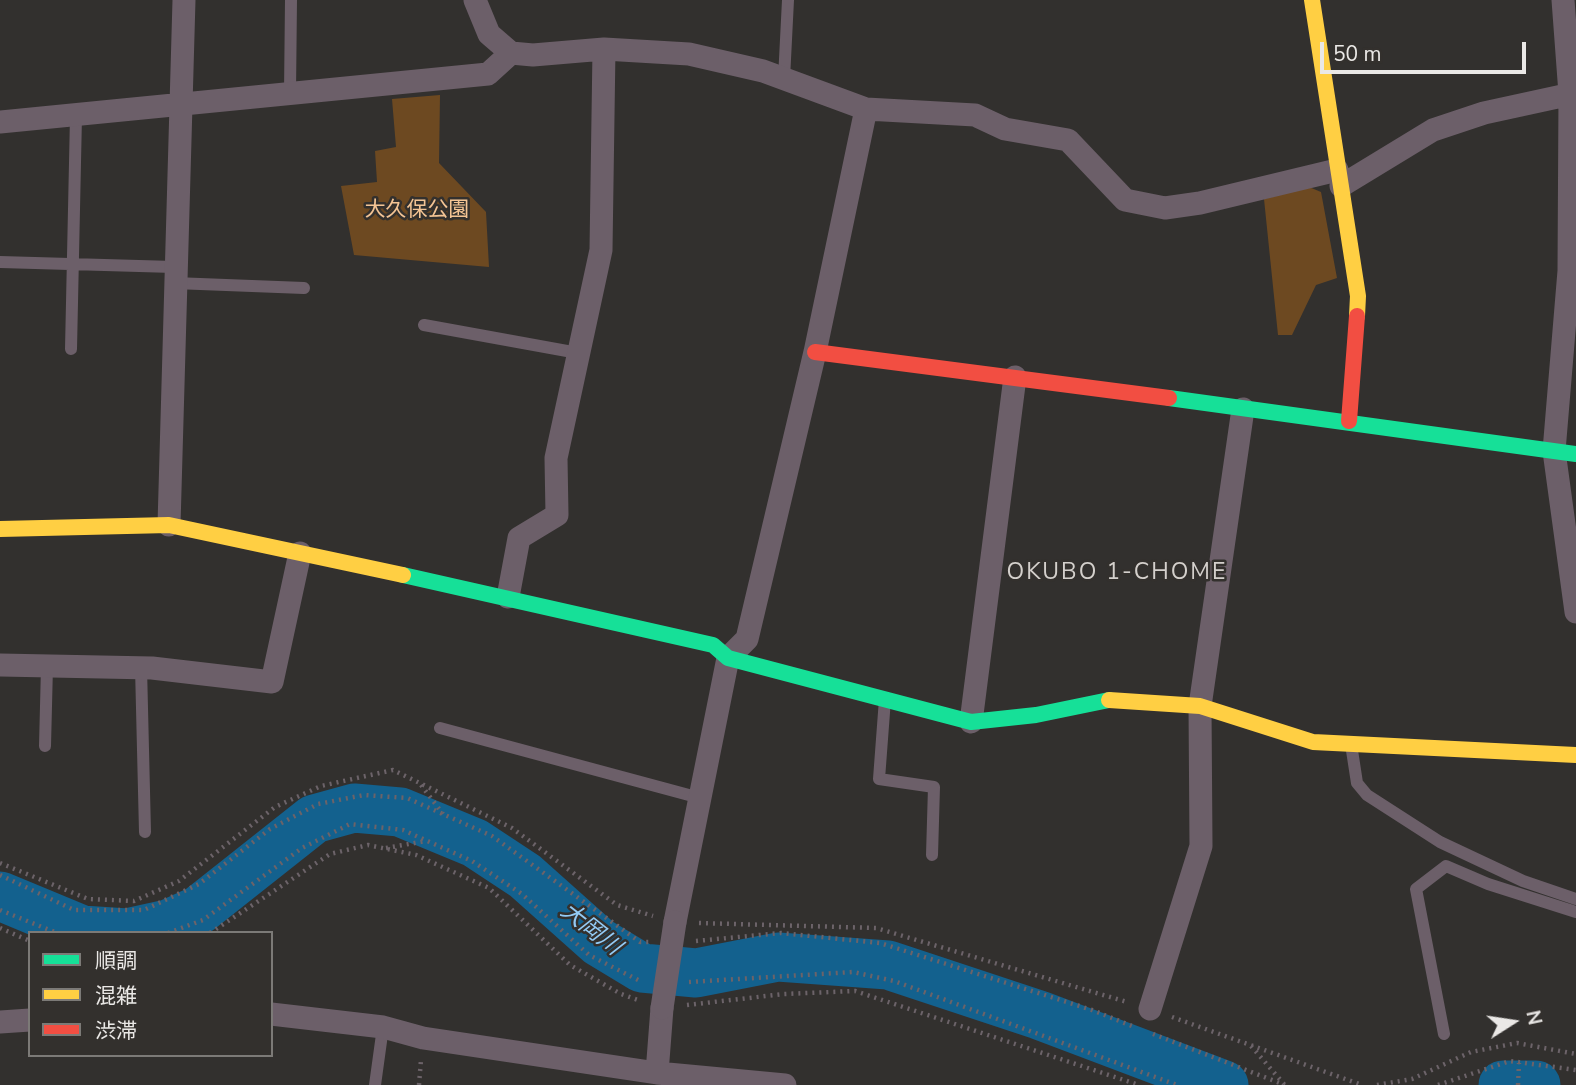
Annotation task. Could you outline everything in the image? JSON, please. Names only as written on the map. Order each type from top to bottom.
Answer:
[{"type":"street","points":[[169,525],[174,275],[183,104],[184,0]]},
{"type":"street","points":[[475,0],[489,34],[511,53],[533,55],[604,49],[689,54],[784,79],[866,109],[975,115],[1005,129],[1068,140],[1125,200],[1165,208],[1339,178],[1433,130],[1484,113],[1573,94]]},
{"type":"street","points":[[1312,0],[1358,296],[1349,421]]},
{"type":"street","points":[[1563,0],[1573,94],[1573,271],[1565,452],[1576,612]]},
{"type":"street","points":[[508,597],[519,538],[556,515],[556,458],[601,250],[604,49]]},
{"type":"street","points":[[0,122],[488,74],[511,53]]},
{"type":"street","points":[[657,1073],[662,1008],[675,922],[728,658],[747,639],[815,352],[866,109]]},
{"type":"street","points":[[815,352],[1349,421],[1565,452]]},
{"type":"street","points":[[971,722],[1015,377]]},
{"type":"street","points":[[1150,1009],[1201,846],[1200,706],[1243,409]]},
{"type":"street","points":[[0,529],[169,525],[508,597],[713,645],[728,658],[971,722],[1036,715],[1106,700],[1200,706],[1313,742],[1576,755]]},
{"type":"street","points":[[0,665],[141,667],[272,682],[300,553]]},
{"type":"street","points":[[273,1014],[383,1027],[423,1038],[657,1073],[785,1085]]},
{"type":"street","points":[[0,1022],[28,1020]]},
{"type":"lane","points":[[290,93],[291,0]]},
{"type":"lane","points":[[784,79],[788,0]]},
{"type":"lane","points":[[71,349],[76,116]]},
{"type":"lane","points":[[0,262],[72,264],[304,288]]},
{"type":"lane","points":[[424,325],[578,353]]},
{"type":"lane","points":[[46,746],[47,666]]},
{"type":"lane","points":[[141,667],[145,832]]},
{"type":"lane","points":[[885,699],[879,779],[934,787],[932,855]]},
{"type":"lane","points":[[440,728],[700,799]]},
{"type":"lane","points":[[1351,744],[1357,783],[1367,795],[1440,842],[1523,881],[1576,899]]},
{"type":"lane","points":[[1444,1034],[1416,888],[1446,866],[1488,884],[1576,912]]},
{"type":"lane","points":[[375,1085],[383,1027]]},
{"type":"path","points":[[0,863],[88,899],[134,901],[179,881],[275,807],[321,786],[393,770],[512,828],[617,905],[675,922],[876,928],[1150,1009],[1362,1085]]},
{"type":"path","points":[[419,783],[444,814]]},
{"type":"path","points":[[0,875],[74,909],[144,910],[199,884],[270,829],[318,804],[364,795],[407,798],[492,836],[640,942],[654,942]]},
{"type":"path","points":[[383,848],[427,841]]},
{"type":"path","points":[[213,931],[330,854],[368,845],[416,855],[489,888],[570,965],[621,994],[662,1008],[784,994],[855,991],[1139,1085]]},
{"type":"path","points":[[0,910],[52,931]]},
{"type":"path","points":[[0,928],[28,940]]},
{"type":"path","points":[[694,941],[781,933],[880,943],[1093,1010],[1285,1085],[1250,1045]]},
{"type":"path","points":[[1377,1085],[1412,1079],[1471,1052],[1517,1043],[1576,1054]]},
{"type":"path","points":[[1438,1085],[1510,1061],[1576,1070]]},
{"type":"path","points":[[1518,1085],[1519,1062]]},
{"type":"green space","name":"大久保公園","points":[[440,95],[439,163],[486,212],[489,267],[354,255],[341,186],[377,182],[375,151],[396,147],[392,99]]},
{"type":"green space","points":[[1309,187],[1321,192],[1337,278],[1316,285],[1292,335],[1278,335],[1264,199]]},
{"type":"waterway","name":"大岡川","points":[[136,931],[168,924],[199,910],[314,819],[354,808],[400,812],[475,843],[525,876],[599,942],[642,968],[696,973],[778,957],[888,965],[1039,1015],[1224,1085]]},
{"type":"waterway","name":"大岡川","points":[[0,896],[82,930],[97,931]]},
{"type":"waterway","name":"大岡川","points":[[1503,1085],[1536,1085]]},
{"type":"traffic: fast","points":[[1169,398],[1576,454]]},
{"type":"traffic: fast","points":[[403,575],[713,645],[728,658],[971,722],[1036,715],[1109,700]]},
{"type":"traffic: slow","points":[[1312,0],[1358,296],[1357,316]]},
{"type":"traffic: slow","points":[[0,529],[169,525],[403,575]]},
{"type":"traffic: slow","points":[[1109,700],[1200,706],[1313,742],[1576,755]]},
{"type":"traffic: jam","points":[[1349,421],[1357,316]]},
{"type":"traffic: jam","points":[[815,352],[1169,398]]},
{"type":"district","name":"OKUBO 1-CHOME","points":[[1117,573]]}]
